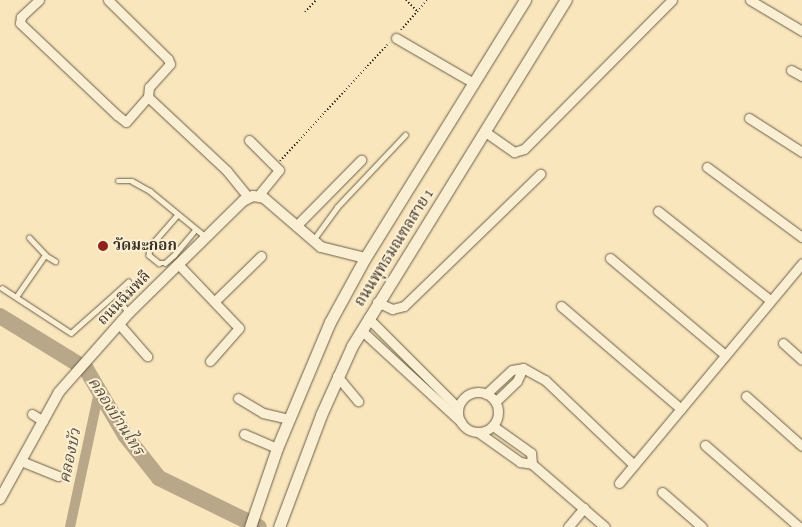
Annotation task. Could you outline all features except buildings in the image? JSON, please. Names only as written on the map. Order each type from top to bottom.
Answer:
[{"type":"main road","name":"ถนนพุทธมณฑลสาย 1","points":[[250,527],[277,448],[330,322],[365,258],[472,82],[525,0]]},
{"type":"main road","name":"ถนนพุทธมณฑลสาย 1","points":[[279,527],[337,376],[361,330],[566,0]]},
{"type":"street","points":[[39,0],[21,17],[20,23],[117,116],[126,122],[148,97],[149,87],[170,64],[168,59],[108,0]]},
{"type":"street","points":[[484,131],[514,152],[524,149],[672,0]]},
{"type":"street","points":[[750,0],[802,31]]},
{"type":"street","points":[[394,39],[472,82]]},
{"type":"street","points":[[791,70],[802,76]]},
{"type":"street","points":[[148,97],[253,197],[270,201],[296,226],[328,250],[365,258]]},
{"type":"street","points":[[749,118],[802,152]]},
{"type":"street","points":[[249,140],[279,170],[253,197]]},
{"type":"street","points":[[296,226],[361,160]]},
{"type":"street","points":[[707,167],[802,237]]},
{"type":"street","points":[[377,302],[392,309],[404,306],[540,174]]},
{"type":"street","name":"ถนนฉิมพลี","points":[[0,499],[59,392],[129,313],[206,237],[253,197]]},
{"type":"street","points":[[658,211],[770,300]]},
{"type":"street","points":[[216,300],[262,256]]},
{"type":"street","points":[[610,258],[725,355]]},
{"type":"street","points":[[619,483],[802,263]]},
{"type":"street","points":[[178,264],[216,300],[239,328],[210,361]]},
{"type":"street","points":[[561,306],[681,409]]},
{"type":"street","points":[[368,318],[458,408],[460,422]]},
{"type":"street","points":[[119,324],[147,356]]},
{"type":"street","points":[[361,330],[468,430],[478,432],[520,462],[532,464],[605,527]]},
{"type":"street","points":[[784,343],[802,360]]},
{"type":"street","points":[[486,394],[512,370],[523,368],[545,380],[634,465]]},
{"type":"street","points":[[495,402],[517,381],[523,368]]},
{"type":"street","points":[[337,376],[358,401]]},
{"type":"street","points":[[458,408],[471,394],[486,394],[495,402],[498,414],[493,426],[478,432]]},
{"type":"street","points":[[746,396],[802,446]]},
{"type":"street","points":[[238,398],[263,413],[289,419]]},
{"type":"street","points":[[32,414],[43,421]]},
{"type":"street","points":[[493,426],[531,452],[532,464]]},
{"type":"street","points":[[244,434],[277,448]]},
{"type":"street","points":[[705,445],[800,526]]},
{"type":"street","points":[[21,461],[58,476]]},
{"type":"street","points":[[662,492],[702,527]]},
{"type":"street","points":[[568,527],[584,508]]},
{"type":"lane","points":[[313,240],[337,207],[405,135]]},
{"type":"lane","points":[[118,181],[142,186],[177,216],[206,237]]},
{"type":"lane","points":[[177,216],[150,247],[149,255],[159,263],[165,263],[174,255],[195,230]]},
{"type":"lane","points":[[29,238],[45,255],[55,261]]},
{"type":"lane","points":[[16,297],[45,255]]},
{"type":"lane","points":[[2,288],[71,334],[128,282]]},
{"type":"lane","points":[[115,294],[129,313]]},
{"type":"path","points":[[305,12],[316,0]]},
{"type":"path","points":[[406,0],[417,11]]},
{"type":"path","points":[[279,170],[280,161],[290,147],[394,39],[427,0]]},
{"type":"waterway","name":"คลองบ้านไทร","points":[[0,316],[86,369],[125,435],[159,478],[259,527]]},
{"type":"waterway","name":"คลองบัว","points":[[70,527],[99,392]]},
{"type":"place","name":"วัดมะกอก","points":[[103,246]]}]
